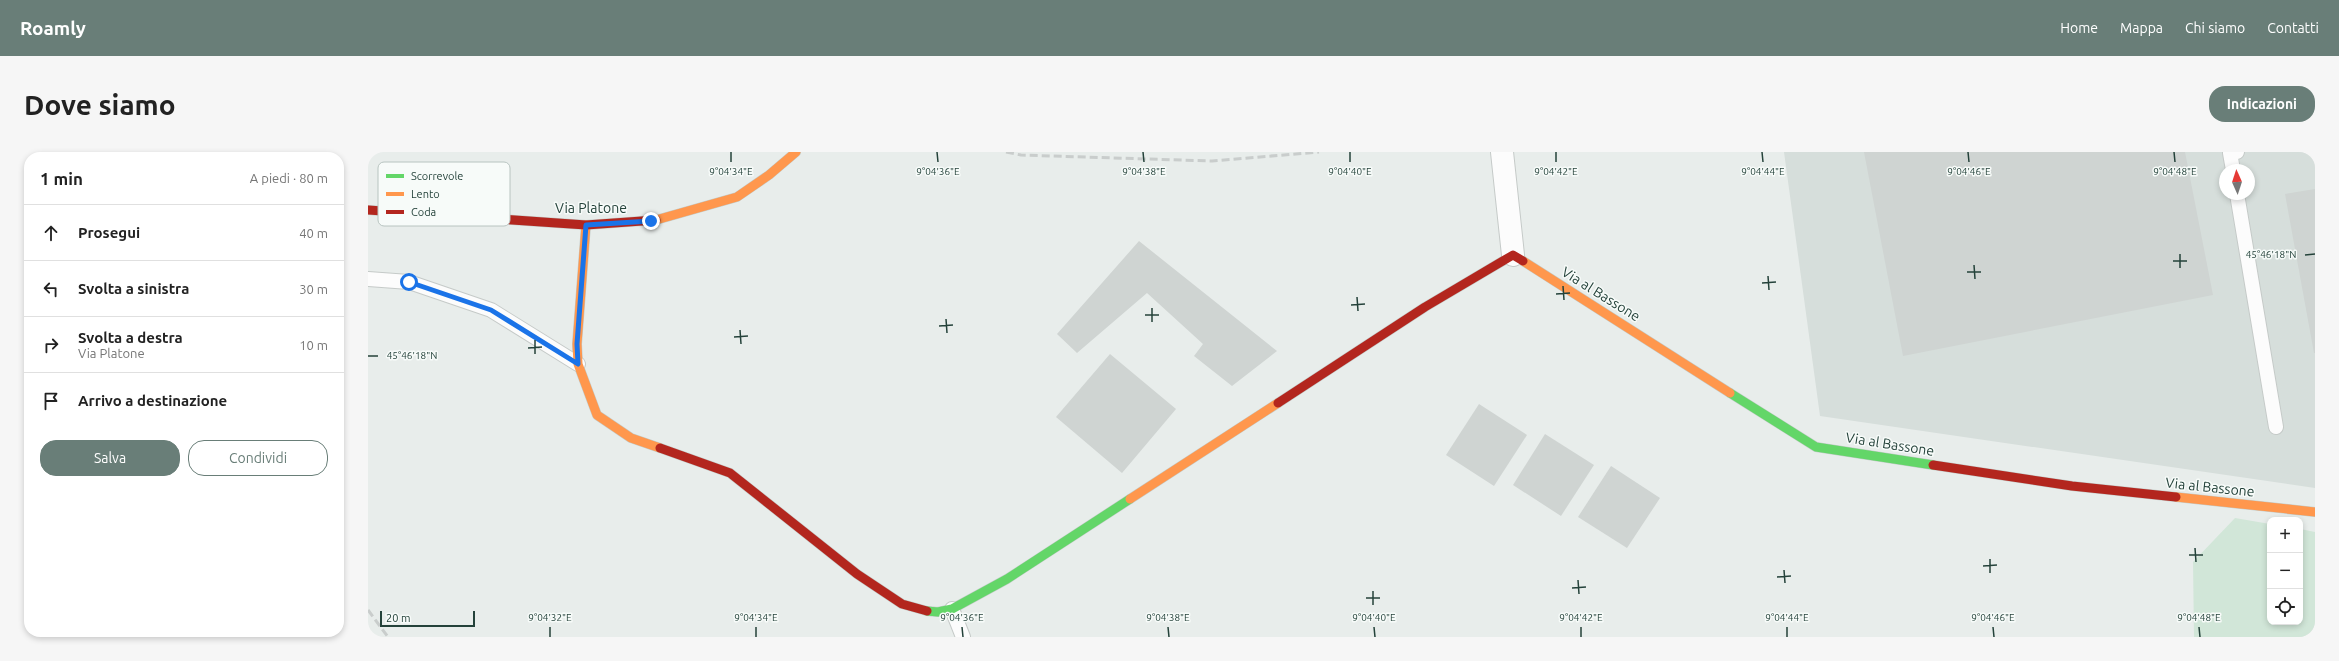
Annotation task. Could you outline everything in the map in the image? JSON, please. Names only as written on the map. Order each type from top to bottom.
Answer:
[{"type":"street","name":"Via Platone","points":[[510,220],[586,225],[651,221],[737,197],[768,175],[796,152]]},
{"type":"street","points":[[586,225],[577,344],[578,364],[597,416],[631,438],[730,473],[857,574],[902,604],[919,610],[938,612],[952,609],[1007,579],[1425,307],[1513,255],[1512,225],[1502,152]]},
{"type":"street","name":"Via Platone","points":[[368,210],[378,211]]},
{"type":"street","name":"Via al Bassone","points":[[1513,255],[1816,447],[2072,486],[2315,512]]},
{"type":"lane","points":[[2232,152],[2233,164]]},
{"type":"lane","points":[[2238,200],[2276,427]]},
{"type":"lane","points":[[368,279],[409,282],[491,310],[578,364]]},
{"type":"lane","points":[[952,609],[963,637]]},
{"type":"shaded area","points":[[1784,152],[2315,152],[2315,488],[1820,416]]},
{"type":"green space","points":[[2235,518],[2267,523],[2267,625],[2303,625],[2303,530],[2315,532],[2315,637],[2194,637],[2193,562]]},
{"type":"building","points":[[1864,152],[2185,152],[2213,295],[1903,356]]},
{"type":"building","points":[[2315,189],[2315,353],[2314,353],[2285,194]]},
{"type":"building","points":[[1139,241],[1277,351],[1232,386],[1194,356],[1203,344],[1147,293],[1077,353],[1057,334]]},
{"type":"building","points":[[1110,354],[1176,409],[1122,473],[1056,417]]},
{"type":"building","points":[[1479,404],[1527,435],[1494,486],[1446,455]]},
{"type":"building","points":[[1545,434],[1594,465],[1561,516],[1513,485]]},
{"type":"building","points":[[1611,466],[1660,498],[1627,548],[1578,517]]},
{"type":"railway","points":[[1006,152],[1021,155],[1212,161],[1319,152]]},
{"type":"railway","points":[[368,610],[388,637]]},
{"type":"traffic: fast","points":[[1730,393],[1816,447],[1933,465]]},
{"type":"traffic: fast","points":[[927,611],[938,612],[952,609],[1007,579],[1130,499]]},
{"type":"traffic: slow","points":[[656,220],[737,197],[769,175],[796,152]]},
{"type":"traffic: slow","points":[[586,225],[577,344],[578,364],[597,415],[631,438],[660,448]]},
{"type":"traffic: slow","points":[[1523,261],[1730,393]]},
{"type":"traffic: slow","points":[[1130,499],[1278,403]]},
{"type":"traffic: slow","points":[[2176,497],[2315,512]]},
{"type":"traffic: jam","points":[[368,210],[378,211]]},
{"type":"traffic: jam","points":[[510,220],[586,225],[656,220]]},
{"type":"traffic: jam","points":[[1278,403],[1425,307],[1513,255],[1523,261]]},
{"type":"traffic: jam","points":[[660,448],[730,473],[857,574],[902,604],[927,611]]},
{"type":"traffic: jam","points":[[1933,465],[2072,486],[2176,497]]},
{"type":"route","points":[[409,282],[491,310],[578,364],[577,344],[586,225],[651,221]]}]
